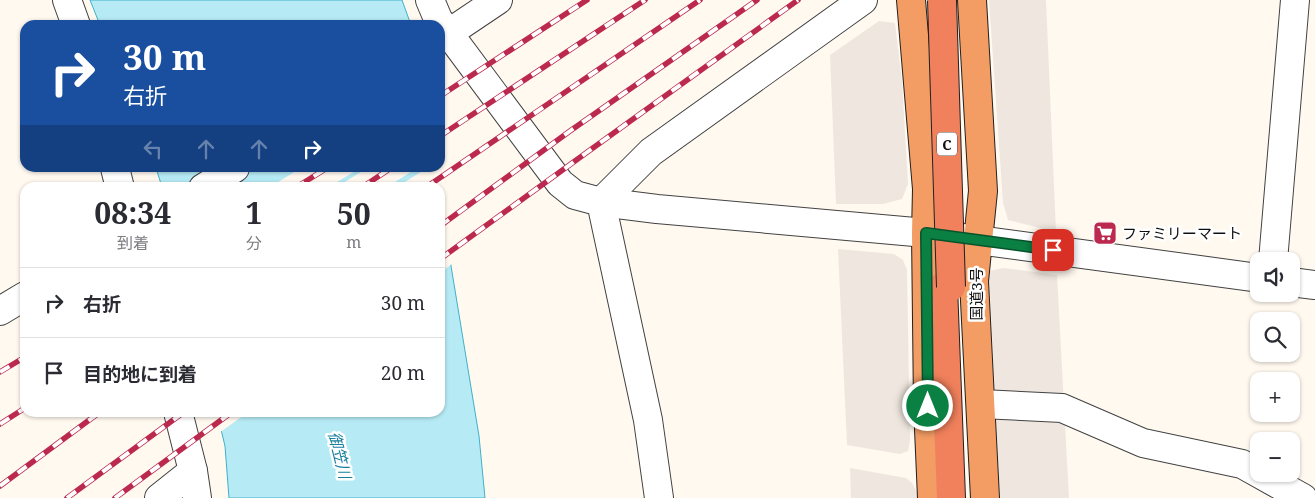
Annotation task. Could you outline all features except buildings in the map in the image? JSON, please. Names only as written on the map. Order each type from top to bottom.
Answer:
[{"type":"highway","points":[[910,0],[927,189],[928,406],[932,498]]},
{"type":"highway","name":"C","points":[[932,0],[939,116],[951,498]]},
{"type":"highway","name":"C","points":[[942,0],[959,498]]},
{"type":"highway","name":"国道3号","points":[[972,0],[983,191],[974,280],[985,498]]},
{"type":"street","points":[[67,0],[74,20]]},
{"type":"street","points":[[445,21],[498,0]]},
{"type":"street","points":[[601,202],[651,152],[863,0]]},
{"type":"street","points":[[1274,252],[1295,0]]},
{"type":"street","points":[[445,31],[560,183],[575,195],[601,202],[667,210],[926,233],[1250,277]]},
{"type":"street","points":[[212,182],[228,172]]},
{"type":"street","points":[[601,202],[648,420],[659,498]]},
{"type":"street","points":[[1300,283],[1315,285]]},
{"type":"street","points":[[0,312],[20,299]]},
{"type":"street","points":[[981,404],[1062,408],[1143,443],[1242,464],[1302,498]]},
{"type":"street","points":[[179,417],[193,471],[197,498]]},
{"type":"street","points":[[159,498],[193,471]]},
{"type":"shaded area","points":[[989,0],[1046,0],[1056,232],[1008,220],[1003,203]]},
{"type":"shaded area","points":[[879,21],[895,23],[902,81],[908,184],[902,199],[883,204],[836,204],[830,55]]},
{"type":"shaded area","points":[[838,249],[894,254],[903,260],[907,270],[910,441],[908,451],[900,454],[847,445]]},
{"type":"shaded area","points":[[1004,268],[1057,275],[1069,498],[1000,498],[989,271]]},
{"type":"shaded area","points":[[850,468],[906,478],[912,483],[919,496],[918,498],[851,498]]},
{"type":"water","points":[[90,0],[402,0],[409,20],[98,20]]},
{"type":"water","points":[[157,172],[436,172],[437,182],[160,182]]},
{"type":"water","name":"御笠川","points":[[445,229],[479,436],[485,498],[229,498],[225,446],[218,417],[445,417]]},
{"type":"pier","points":[[294,172],[353,172],[337,182],[278,182]]},
{"type":"pier","points":[[361,172],[411,172],[395,182],[345,182]]},
{"type":"pier","points":[[421,172],[438,172],[440,182],[405,182]]},
{"type":"pier","points":[[445,213],[453,263],[445,269]]},
{"type":"pier","points":[[215,417],[241,417],[219,433]]},
{"type":"railway","points":[[445,93],[587,0]]},
{"type":"railway","points":[[445,133],[645,0]]},
{"type":"railway","points":[[434,182],[700,0]]},
{"type":"railway","points":[[445,222],[570,131],[757,0]]},
{"type":"railway","points":[[445,255],[798,0]]},
{"type":"railway","points":[[305,182],[321,172]]},
{"type":"railway","points":[[370,182],[385,172]]},
{"type":"railway","points":[[0,372],[20,360]]},
{"type":"railway","points":[[0,424],[20,411]]},
{"type":"railway","points":[[0,486],[93,417]]},
{"type":"railway","points":[[67,498],[177,417]]},
{"type":"railway","points":[[115,498],[225,417]]},
{"type":"place","name":"ファミリーマート","points":[[1105,233]]},
{"type":"route","points":[[928,406],[926,233],[1053,250]]}]
